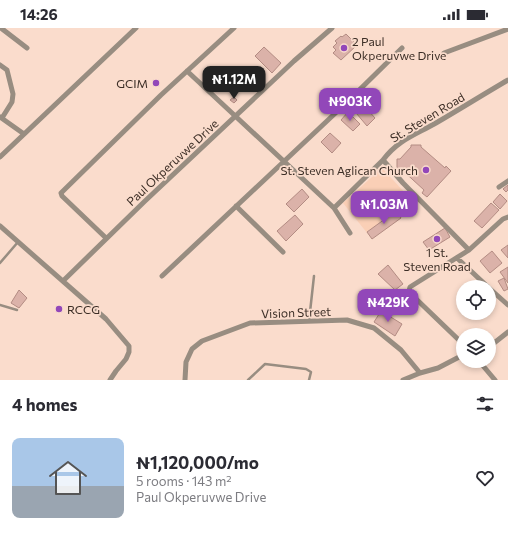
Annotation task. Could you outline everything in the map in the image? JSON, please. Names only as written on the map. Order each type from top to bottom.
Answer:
[{"type":"street","points":[[1,28],[27,48]]},
{"type":"street","points":[[0,157],[136,28]]},
{"type":"street","points":[[106,238],[62,196],[61,193],[187,71],[234,28]]},
{"type":"street","name":"Paul Okperuvwe Drive","points":[[62,282],[106,238],[299,56],[332,28]]},
{"type":"street","points":[[444,53],[508,29]]},
{"type":"street","points":[[162,276],[402,48]]},
{"type":"street","points":[[0,65],[7,70],[13,94],[12,102],[1,117],[24,134]]},
{"type":"street","points":[[187,71],[334,208],[350,233]]},
{"type":"street","name":"St. Steven Road","points":[[334,208],[383,160],[391,149],[508,80]]},
{"type":"street","points":[[383,160],[403,183],[469,250]]},
{"type":"street","points":[[499,187],[508,181]]},
{"type":"street","points":[[236,206],[284,252]]},
{"type":"street","points":[[456,337],[412,295],[409,291],[410,287],[469,250],[503,219],[508,217]]},
{"type":"street","points":[[0,226],[62,282],[106,319],[129,346],[129,352],[126,359],[110,380]]},
{"type":"street","points":[[457,258],[481,280]]},
{"type":"street","points":[[496,294],[508,305]]},
{"type":"street","name":"Vision Street","points":[[185,380],[186,362],[192,349],[202,341],[250,323],[310,321],[347,320],[374,328],[401,350],[420,373]]},
{"type":"street","points":[[496,341],[508,332]]},
{"type":"street","points":[[403,380],[438,368],[456,359]]},
{"type":"street","points":[[485,368],[495,380]]},
{"type":"lane","points":[[0,263],[18,242]]},
{"type":"lane","points":[[310,321],[314,276]]},
{"type":"lane","points":[[0,305],[17,310]]},
{"type":"lane","points":[[248,380],[265,364],[306,369],[311,372],[309,380]]},
{"type":"shaded area","points":[[382,168],[417,206],[372,239],[343,203]]},
{"type":"building","name":"2 Paul Okperuvwe Drive","points":[[346,34],[357,45],[341,60],[333,53],[336,50],[333,47],[337,43],[335,41]]},
{"type":"building","points":[[264,47],[281,63],[272,73],[255,56]]},
{"type":"building","points":[[234,97],[237,100],[234,103],[230,100]]},
{"type":"building","points":[[359,100],[375,118],[367,126],[351,107]]},
{"type":"building","points":[[348,112],[360,124],[353,131],[341,120]]},
{"type":"building","points":[[330,133],[341,143],[332,153],[321,142]]},
{"type":"building","name":"St. Steven Aglican Church","points":[[411,145],[421,145],[421,147],[445,168],[446,166],[451,171],[427,197],[422,193],[424,190],[400,168],[397,168],[397,159],[400,159],[411,147]]},
{"type":"building","points":[[508,185],[508,190],[506,192],[503,189]]},
{"type":"building","points":[[302,189],[309,197],[294,212],[286,204]]},
{"type":"building","points":[[500,194],[507,201],[500,209],[493,202]]},
{"type":"building","points":[[491,203],[499,210],[482,228],[474,221]]},
{"type":"building","points":[[396,211],[401,218],[372,239],[367,232]]},
{"type":"building","points":[[295,215],[303,224],[286,241],[277,231]]},
{"type":"building","name":"1 St. Steven Road","points":[[445,228],[450,237],[429,250],[423,242]]},
{"type":"building","points":[[508,245],[508,258],[501,250]]},
{"type":"building","points":[[492,251],[502,263],[490,273],[480,261]]},
{"type":"building","points":[[388,265],[403,284],[395,290],[378,274]]},
{"type":"building","points":[[508,267],[508,283],[500,272]]},
{"type":"building","points":[[504,278],[508,289],[504,291],[498,281]]},
{"type":"building","points":[[19,290],[27,298],[19,308],[11,303]]},
{"type":"building","points":[[381,311],[402,324],[395,336],[374,322]]},
{"type":"place","name":"2 Paul Okperuvwe Drive","points":[[344,48]]},
{"type":"place","name":"GCIM","points":[[156,83]]},
{"type":"place","name":"St. Steven Aglican Church","points":[[426,170]]},
{"type":"place","name":"1 St. Steven Road","points":[[437,239]]},
{"type":"place","name":"RCCG","points":[[59,309]]}]
